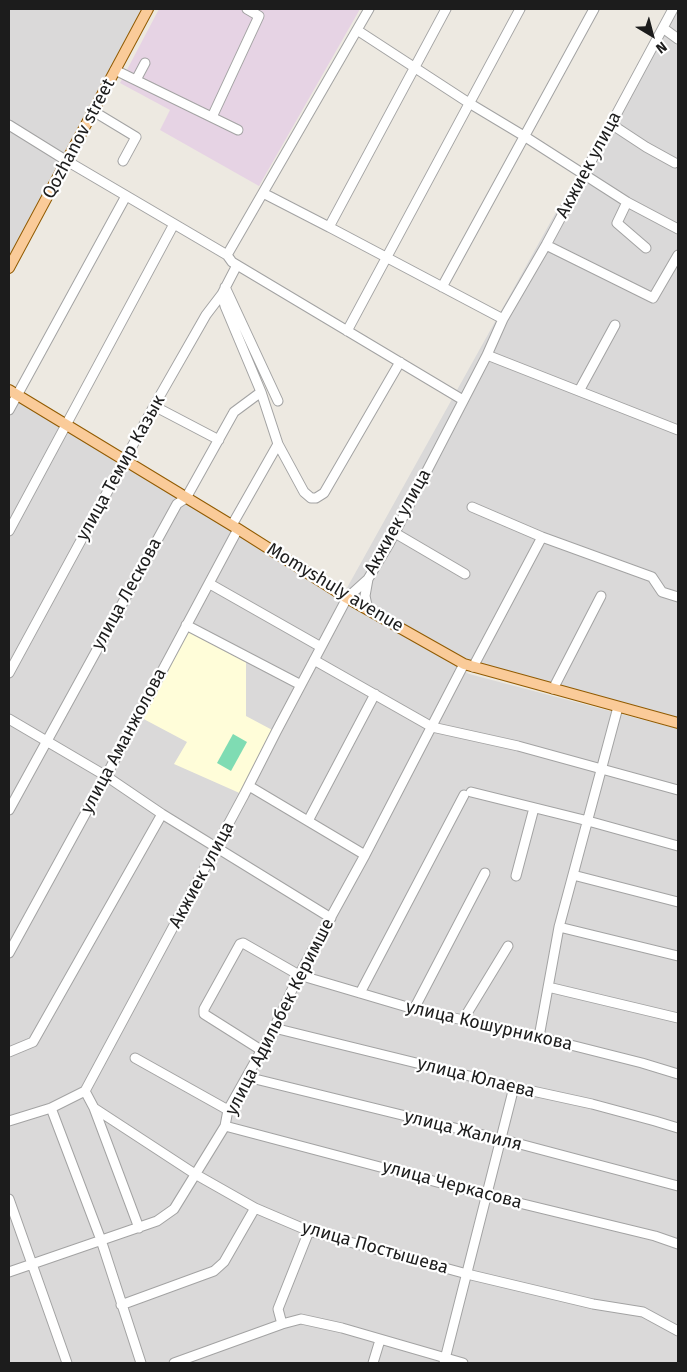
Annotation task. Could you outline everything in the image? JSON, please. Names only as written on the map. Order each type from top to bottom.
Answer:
[{"type":"main road","name":"Qozhanov street","points":[[9,268],[148,9]]},
{"type":"main road","name":"Momyshuly avenue","points":[[13,393],[235,527],[347,598],[468,666],[678,723]]},
{"type":"street","points":[[212,117],[259,16],[247,9]]},
{"type":"street","points":[[227,255],[369,9]]},
{"type":"street","points":[[330,227],[446,9]]},
{"type":"street","points":[[347,331],[520,9]]},
{"type":"street","points":[[442,287],[594,9]]},
{"type":"street","name":"Акжиек улица","points":[[84,1092],[249,786],[347,598],[368,579],[395,532],[487,355],[503,319],[546,245],[673,9]]},
{"type":"street","points":[[663,28],[678,39]]},
{"type":"street","points":[[357,30],[627,202],[678,229]]},
{"type":"street","points":[[136,80],[145,63]]},
{"type":"street","points":[[115,70],[238,130]]},
{"type":"street","points":[[93,112],[136,137],[122,162]]},
{"type":"street","points":[[611,124],[646,147],[676,163]]},
{"type":"street","points":[[9,125],[67,162],[227,255],[232,262],[463,400]]},
{"type":"street","points":[[263,193],[503,319]]},
{"type":"street","points":[[9,410],[13,393],[126,196]]},
{"type":"street","points":[[627,202],[616,223],[646,248]]},
{"type":"street","points":[[9,531],[174,224]]},
{"type":"street","points":[[546,245],[653,298],[678,255]]},
{"type":"street","name":"улица Темир Казык","points":[[9,674],[154,406],[206,316],[224,290],[237,264]]},
{"type":"street","points":[[224,290],[226,306],[261,392],[278,444],[304,492],[311,498],[316,498],[324,493],[400,362]]},
{"type":"street","points":[[224,290],[278,401]]},
{"type":"street","points":[[578,391],[615,326]]},
{"type":"street","points":[[487,355],[678,430]]},
{"type":"street","name":"улица Лескова","points":[[9,810],[177,504],[186,498],[234,412],[261,392]]},
{"type":"street","points":[[154,406],[219,440]]},
{"type":"street","name":"улица Аманжолова","points":[[9,953],[210,584],[235,527],[278,444]]},
{"type":"street","points":[[472,507],[542,537],[652,576],[662,592],[678,597]]},
{"type":"street","points":[[395,532],[465,574]]},
{"type":"street","name":"улица Адильбек Керимше","points":[[9,1272],[139,1228],[157,1221],[174,1209],[225,1126],[228,1110],[274,1028],[299,975],[432,727],[542,537]]},
{"type":"street","points":[[368,579],[365,596],[368,610]]},
{"type":"street","points":[[210,584],[321,647]]},
{"type":"street","points":[[553,689],[601,596]]},
{"type":"street","points":[[186,625],[301,685]]},
{"type":"street","points":[[314,660],[432,727],[518,746],[678,790]]},
{"type":"street","points":[[308,821],[375,694]]},
{"type":"street","points":[[539,1037],[559,927],[618,707]]},
{"type":"street","points":[[9,719],[106,776],[162,814],[331,918]]},
{"type":"street","points":[[249,786],[365,855]]},
{"type":"street","points":[[360,993],[467,794],[588,821],[678,846]]},
{"type":"street","points":[[516,876],[534,808]]},
{"type":"street","points":[[9,1052],[33,1042],[162,814]]},
{"type":"street","points":[[414,1009],[485,873]]},
{"type":"street","points":[[573,875],[678,902]]},
{"type":"street","points":[[559,927],[678,956]]},
{"type":"street","name":"улица Кошурникова","points":[[261,1050],[204,1014],[204,1009],[240,944],[243,943],[299,975],[414,1009],[539,1037],[678,1074]]},
{"type":"street","points":[[463,1020],[508,946]]},
{"type":"street","points":[[548,987],[678,1018]]},
{"type":"street","name":"улица Юлаева","points":[[274,1028],[601,1107],[678,1128]]},
{"type":"street","points":[[135,1058],[228,1110]]},
{"type":"street","name":"улица Жалиля","points":[[247,1077],[678,1186]]},
{"type":"street","points":[[445,1361],[514,1087]]},
{"type":"street","points":[[9,1121],[51,1108],[84,1092],[94,1108],[139,1228]]},
{"type":"street","points":[[51,1108],[101,1240],[121,1305],[142,1363]]},
{"type":"street","name":"улица Постышева","points":[[94,1108],[195,1174],[255,1208],[309,1231],[467,1274],[593,1304],[643,1312],[678,1330]]},
{"type":"street","name":"улица Черкасова","points":[[225,1126],[486,1195],[655,1236],[678,1244]]},
{"type":"street","points":[[9,1199],[67,1363]]},
{"type":"street","points":[[121,1305],[214,1271],[224,1262],[255,1208]]},
{"type":"street","points":[[282,1324],[278,1309],[309,1231]]},
{"type":"street","points":[[174,1363],[301,1319],[342,1328],[445,1361],[463,1363]]},
{"type":"street","points":[[373,1363],[380,1340]]},
{"type":"shaded area","points":[[9,9],[150,9],[9,267]]},
{"type":"shaded area","points":[[159,9],[360,9],[259,186],[160,130],[170,110],[120,83]]},
{"type":"shaded area","points":[[669,9],[678,9],[678,723],[473,667],[343,595]]},
{"type":"shaded area","points":[[9,393],[469,674],[678,729],[678,1363],[9,1363]]},
{"type":"shaded area","points":[[186,625],[246,657],[246,716],[276,732],[244,795],[174,764],[187,742],[138,716]]},
{"type":"green space","points":[[233,734],[247,742],[231,771],[217,763]]}]
